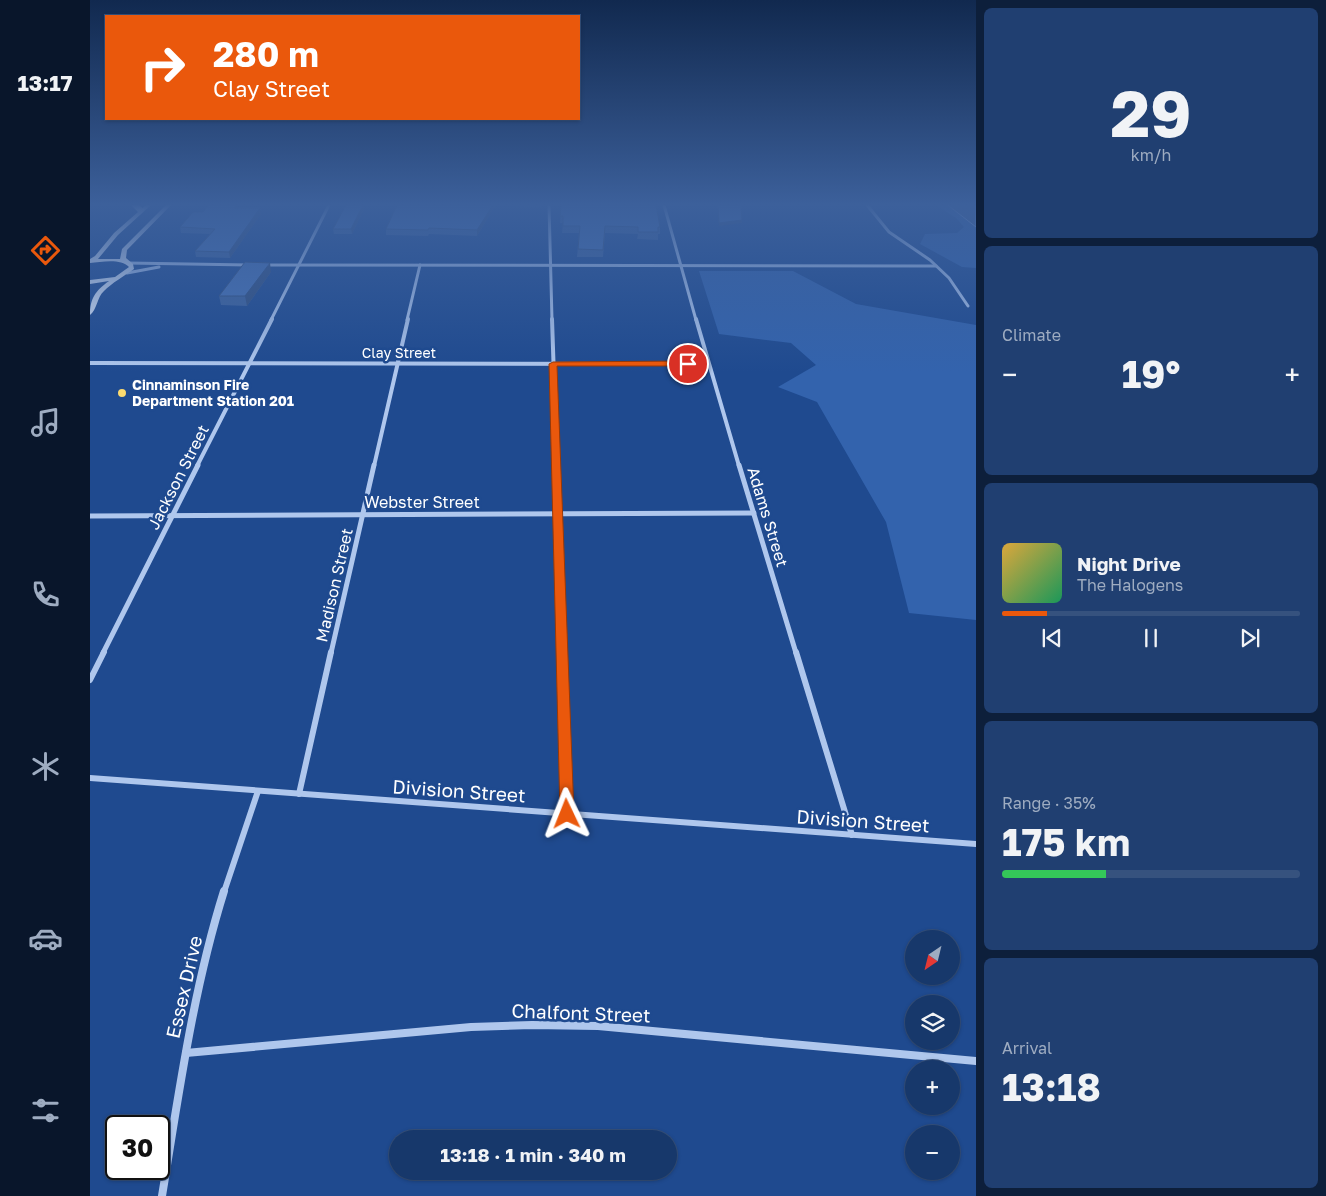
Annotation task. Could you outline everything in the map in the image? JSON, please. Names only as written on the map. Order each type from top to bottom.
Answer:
[{"type":"main road","points":[[90,313],[96,296],[127,273],[132,266],[126,262],[118,261]]},
{"type":"main road","points":[[90,282],[118,278]]},
{"type":"main road","points":[[90,289],[96,296]]},
{"type":"street","name":"Jackson Street","points":[[90,680],[300,261]]},
{"type":"street","points":[[550,261],[567,814]]},
{"type":"street","name":"Adams Street","points":[[681,261],[708,364],[852,835]]},
{"type":"street","points":[[930,261],[958,288],[968,306]]},
{"type":"street","points":[[126,262],[180,265],[250,265]]},
{"type":"street","points":[[127,273],[180,265]]},
{"type":"street","points":[[260,265],[936,266]]},
{"type":"street","name":"Madison Street","points":[[299,794],[420,265]]},
{"type":"street","name":"Clay Street","points":[[90,363],[708,364]]},
{"type":"street","name":"Webster Street","points":[[90,516],[754,513]]},
{"type":"street","name":"Division Street","points":[[90,778],[976,844]]},
{"type":"street","name":"Essex Drive","points":[[162,1196],[186,1053],[204,966],[226,884],[258,791]]},
{"type":"street","name":"Chalfont Street","points":[[186,1053],[471,1027],[532,1025],[598,1026],[976,1061]]},
{"type":"shaded area","points":[[951,261],[976,261],[976,268],[962,267]]},
{"type":"shaded area","points":[[699,271],[793,271],[856,304],[976,325],[976,620],[909,613],[886,522],[817,402],[778,387],[816,365],[791,343],[719,334]]},
{"type":"building","points":[[245,262],[270,263],[245,296],[219,296]]},
{"type":"place","name":"Cinnaminson Fire Department Station 201","points":[[122,393]]},
{"type":"route","points":[[567,814],[553,364],[688,364]]}]
